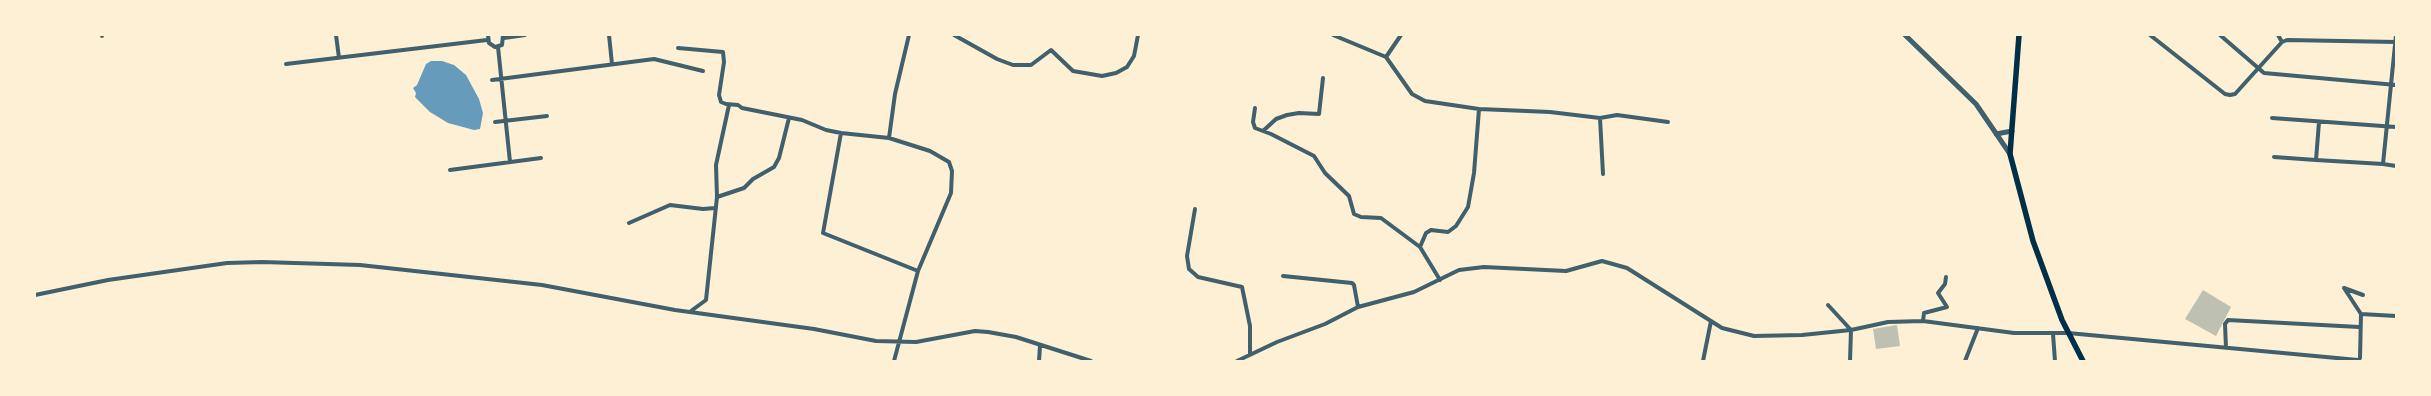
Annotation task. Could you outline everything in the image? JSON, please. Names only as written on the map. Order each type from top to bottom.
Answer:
[{"type":"main road","points":[[2019,35],[2010,154],[2033,241],[2068,333],[2083,361]]},
{"type":"street","points":[[336,35],[338,58]]},
{"type":"street","points":[[510,162],[498,46],[504,36],[525,35]]},
{"type":"street","points":[[609,35],[612,64]]},
{"type":"street","points":[[889,138],[895,94],[909,35]]},
{"type":"street","points":[[954,35],[997,59],[1013,65],[1031,65],[1051,50],[1073,71],[1102,76],[1116,73],[1127,67],[1134,56],[1138,35]]},
{"type":"street","points":[[1333,35],[1386,57],[1399,73],[1406,87],[1417,98],[1435,104],[1479,109],[1550,112],[1600,118],[1617,116],[1668,122]]},
{"type":"street","points":[[1386,57],[1401,35]]},
{"type":"street","points":[[1905,35],[1976,104],[2010,154]]},
{"type":"street","points":[[2150,35],[2225,94],[2235,94],[2282,42],[2309,39],[2396,42]]},
{"type":"street","points":[[2220,35],[2258,69],[2271,74],[2396,85]]},
{"type":"street","points":[[2278,35],[2282,42]]},
{"type":"street","points":[[2383,164],[2396,35]]},
{"type":"street","points":[[286,64],[488,37],[491,46],[498,46]]},
{"type":"street","points":[[678,48],[722,52],[724,62],[721,102],[802,120],[826,130],[889,138],[942,156],[949,162],[952,171],[951,193],[918,271],[894,361]]},
{"type":"street","points":[[492,80],[654,59],[703,71]]},
{"type":"street","points":[[1263,131],[1271,126],[1276,119],[1287,115],[1299,113],[1319,114],[1323,78]]},
{"type":"street","points":[[691,311],[706,300],[717,198],[716,165],[730,105]]},
{"type":"street","points":[[1255,108],[1254,126],[1314,156],[1327,176],[1349,196],[1351,209],[1356,216],[1381,218],[1420,247],[1440,280]]},
{"type":"street","points":[[1420,247],[1426,233],[1431,230],[1448,232],[1456,226],[1468,206],[1474,173],[1479,109]]},
{"type":"street","points":[[495,122],[547,116]]},
{"type":"street","points":[[717,198],[744,188],[753,179],[774,167],[779,158],[789,118]]},
{"type":"street","points":[[1600,118],[1603,174]]},
{"type":"street","points":[[2272,118],[2396,127]]},
{"type":"street","points":[[2316,160],[2319,122]]},
{"type":"street","points":[[1996,134],[2012,131]]},
{"type":"street","points":[[841,133],[823,233],[918,271]]},
{"type":"street","points":[[2274,157],[2396,166]]},
{"type":"street","points":[[450,170],[541,158]]},
{"type":"street","points":[[629,223],[670,205],[703,209],[715,208]]},
{"type":"street","points":[[1195,208],[1187,256],[1188,269],[1198,278],[1242,287],[1250,326],[1250,355]]},
{"type":"street","points":[[35,295],[129,277],[227,263],[262,262],[360,265],[466,275],[542,285],[691,311],[899,343],[934,341],[975,331],[988,332],[1016,337],[1091,361]]},
{"type":"street","points":[[1237,361],[1276,342],[1325,324],[1358,306],[1406,295],[1460,270],[1472,268],[1566,271],[1602,262],[1616,263],[1667,291],[1711,322],[1736,332],[1754,336],[1802,335],[1851,330],[1888,322],[1923,321],[2014,333],[2068,333],[2322,359],[2358,360],[2360,358],[2361,314],[2344,288],[2363,295]]},
{"type":"street","points":[[1283,276],[1352,283],[1356,289],[1358,306]]},
{"type":"street","points":[[1923,321],[1924,313],[1947,307],[1938,293],[1945,284],[1946,277]]},
{"type":"street","points":[[1828,305],[1851,330],[1850,361]]},
{"type":"street","points":[[2361,314],[2396,316]]},
{"type":"street","points":[[2226,348],[2224,324],[2228,320],[2360,327]]},
{"type":"street","points":[[1703,361],[1711,322]]},
{"type":"street","points":[[1964,361],[1978,328]]},
{"type":"street","points":[[2053,334],[2055,361]]},
{"type":"street","points":[[1039,361],[1040,346]]},
{"type":"water","points":[[431,61],[442,61],[454,65],[466,75],[479,99],[483,113],[480,129],[474,130],[448,123],[430,112],[415,97],[416,93],[413,88],[417,85],[426,64]]},
{"type":"building","points":[[2203,290],[2231,307],[2216,336],[2185,319]]},
{"type":"building","points":[[1897,325],[1900,346],[1876,349],[1873,329]]}]
